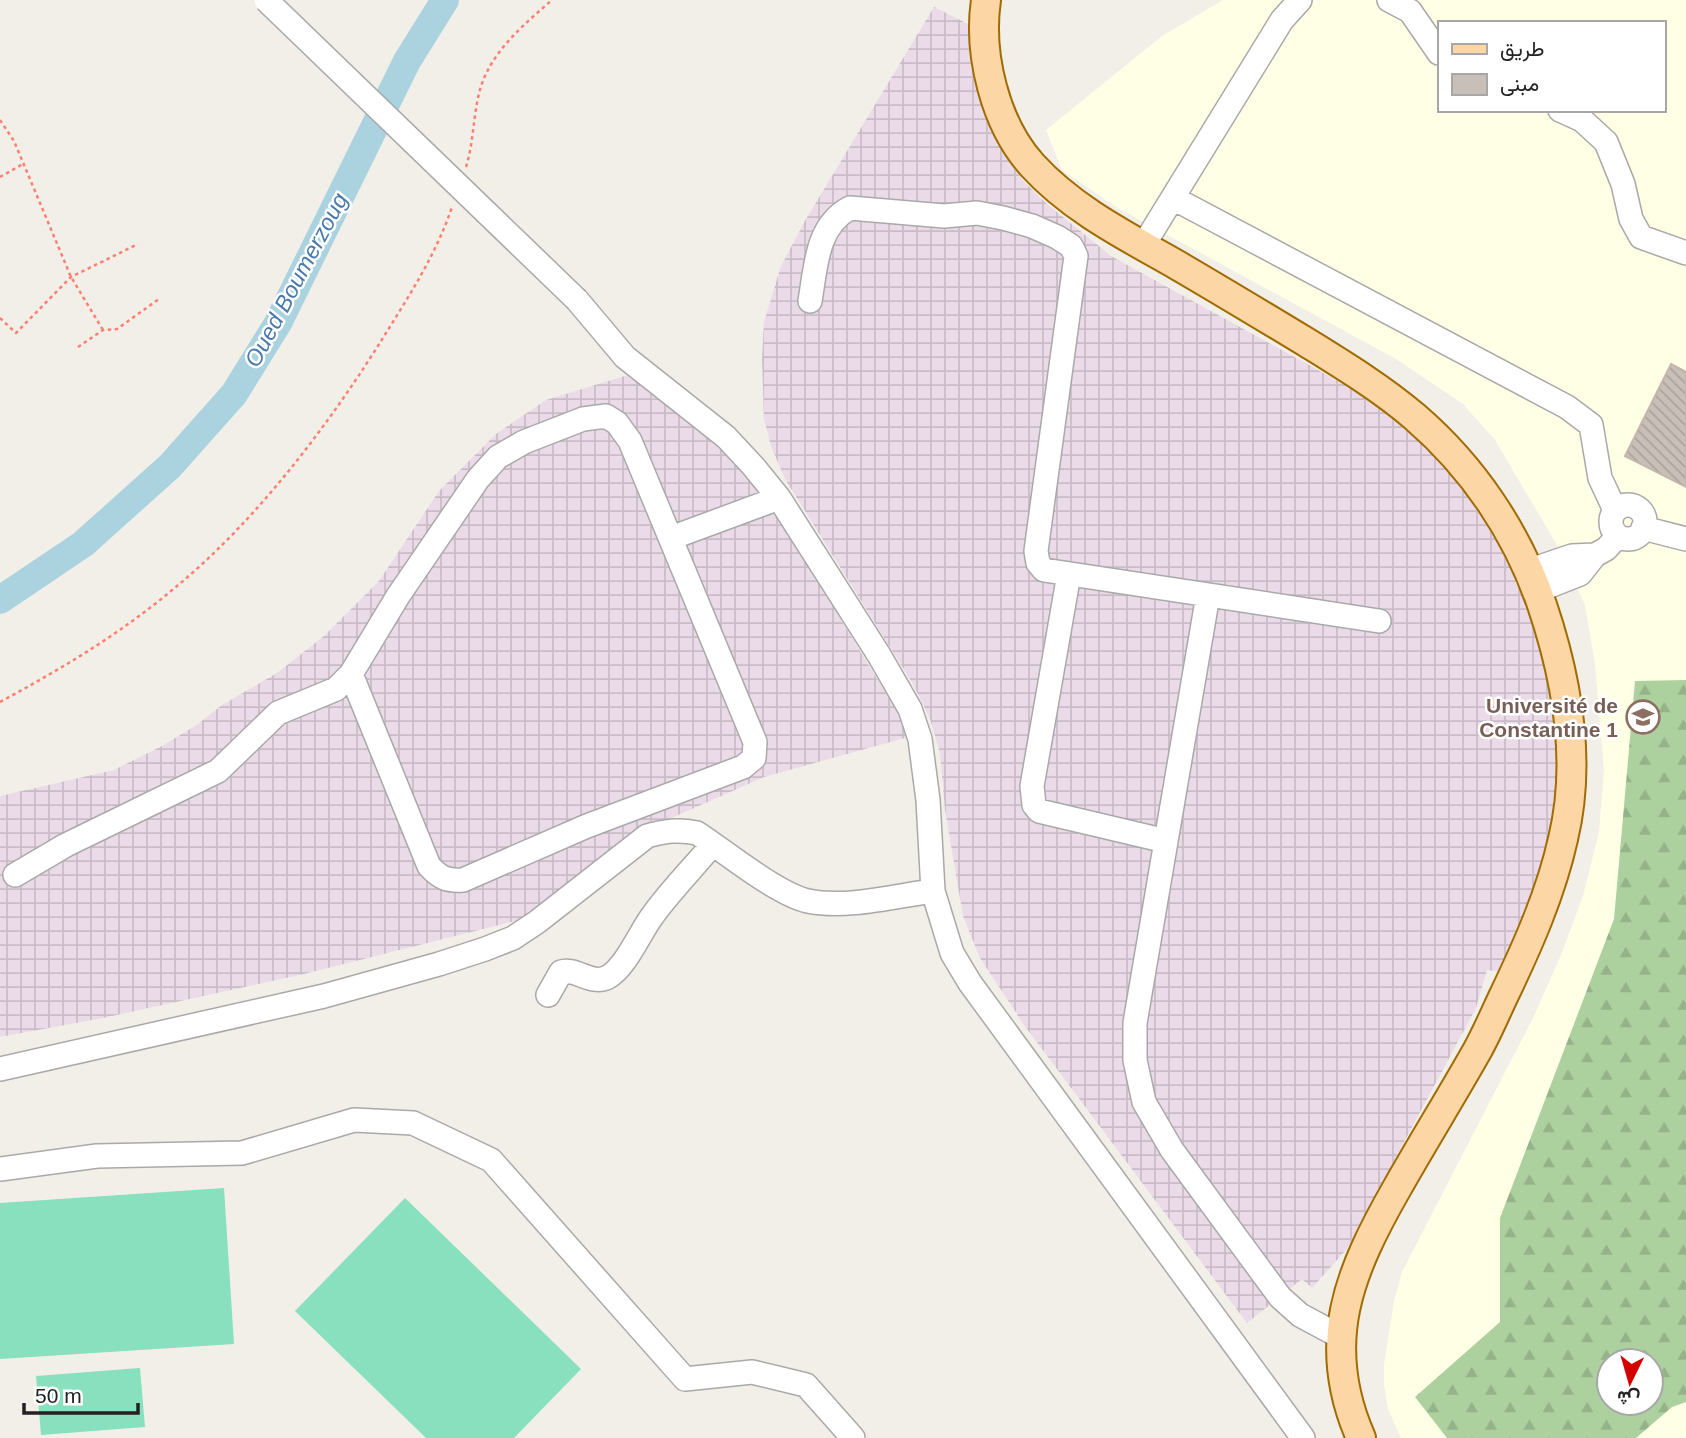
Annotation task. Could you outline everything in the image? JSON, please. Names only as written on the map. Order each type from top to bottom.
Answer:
[{"type":"main road","points":[[986,0],[984,42],[990,82],[1005,121],[1029,162],[1062,194],[1106,225],[1218,288],[1366,379],[1415,416],[1449,450],[1507,525],[1532,581],[1552,636],[1565,696],[1573,762],[1564,836],[1550,888],[1520,961],[1480,1046],[1418,1149],[1354,1271],[1341,1337],[1351,1416],[1361,1438]]},
{"type":"street","points":[[266,0],[577,300],[625,357],[726,437],[779,498],[879,655],[910,709],[920,739],[928,800],[933,891],[952,953],[970,983],[1303,1438]]},
{"type":"street","points":[[1143,246],[1282,20],[1300,0]]},
{"type":"street","points":[[1389,0],[1410,11],[1438,52]]},
{"type":"street","points":[[1564,112],[1582,120],[1606,142],[1623,184],[1632,219],[1641,237],[1686,253]]},
{"type":"street","points":[[1173,198],[1567,407],[1586,420],[1594,433],[1600,478],[1615,510]]},
{"type":"street","points":[[810,301],[820,243],[830,224],[850,208],[944,216],[977,213],[1032,226],[1071,246],[1076,256],[1036,551],[1038,563],[1044,570],[1379,621]]},
{"type":"street","points":[[15,875],[66,845],[218,771],[278,713],[336,689],[351,674],[398,596],[478,479],[498,457],[524,442],[583,419],[606,416],[617,423],[630,441],[755,742],[754,758],[743,767],[587,826],[463,880],[449,881],[438,876],[429,866],[351,674]]},
{"type":"street","points":[[671,538],[779,498]]},
{"type":"street","points":[[1632,505],[1641,512],[1644,526],[1640,533],[1629,538],[1618,536],[1611,526],[1612,515],[1620,506],[1632,505]]},
{"type":"street","points":[[1644,526],[1686,519]]},
{"type":"street","points":[[1644,526],[1686,539]]},
{"type":"street","points":[[1532,581],[1580,574],[1595,555],[1606,549],[1618,536]]},
{"type":"street","points":[[1069,574],[1032,786],[1034,805],[1039,811],[1166,841]]},
{"type":"street","points":[[1208,595],[1135,1023],[1135,1060],[1144,1102],[1172,1150],[1280,1297],[1300,1315],[1341,1337]]},
{"type":"street","points":[[0,1069],[324,996],[439,964],[513,938],[570,898],[647,836],[665,831],[681,830],[697,834],[786,893],[808,901],[866,901],[933,891]]},
{"type":"street","points":[[548,995],[561,972],[567,970],[590,978],[610,976],[624,961],[653,915],[713,844]]},
{"type":"street","points":[[0,1169],[97,1156],[242,1153],[354,1120],[413,1123],[491,1160],[685,1379],[752,1372],[806,1385],[853,1438]]},
{"type":"path","points":[[464,173],[478,94],[491,62],[522,26],[552,0]]},
{"type":"path","points":[[0,120],[14,141],[71,276],[103,330]]},
{"type":"path","points":[[0,177],[23,163]]},
{"type":"path","points":[[0,702],[55,672],[122,629],[178,585],[246,522],[308,445],[367,365],[414,288],[447,224],[455,198]]},
{"type":"path","points":[[0,318],[16,333],[71,276],[138,244]]},
{"type":"path","points":[[78,347],[103,330],[117,329],[159,299]]},
{"type":"shaded area","name":"Université de Constantine 1","points":[[1223,0],[1686,0],[1686,1438],[1401,1438],[1388,1409],[1384,1385],[1384,1364],[1394,1301],[1402,1272],[1533,1018],[1583,896],[1599,832],[1604,769],[1595,664],[1585,605],[1557,545],[1495,440],[1463,404],[1396,359],[1116,207],[1062,170],[1046,130],[1162,36]]},
{"type":"shaded area","points":[[934,7],[976,28],[1003,148],[1022,180],[1047,204],[1111,256],[1385,407],[1455,474],[1513,559],[1552,678],[1559,788],[1550,855],[1507,973],[1487,970],[1476,1008],[1346,1250],[1312,1288],[1302,1279],[1247,1323],[1024,1025],[980,958],[963,916],[945,810],[940,753],[930,719],[913,684],[785,479],[771,446],[764,419],[764,322],[781,266],[806,219]]},
{"type":"shaded area","points":[[641,367],[751,472],[764,503],[780,520],[912,736],[764,777],[647,829],[527,918],[304,974],[103,1018],[0,1037],[0,796],[114,770],[164,745],[222,705],[277,673],[324,636],[379,581],[439,491],[496,434],[546,400],[631,374]]},
{"type":"green space","points":[[1686,680],[1686,1402],[1665,1413],[1665,1347],[1595,1347],[1595,1417],[1660,1417],[1636,1438],[1447,1438],[1415,1397],[1500,1322],[1500,1218],[1614,919],[1635,681]]},
{"type":"green space","points":[[224,1188],[234,1344],[0,1359],[0,1203]]},
{"type":"green space","points":[[405,1198],[581,1369],[514,1438],[426,1438],[295,1311]]},
{"type":"green space","points":[[140,1368],[145,1427],[41,1435],[36,1376]]},
{"type":"building","points":[[1671,364],[1686,372],[1686,487],[1625,456]]},
{"type":"waterway","name":"Oued Boumerzoug","points":[[0,600],[83,544],[170,466],[234,394],[278,323],[407,61],[445,0]]},
{"type":"place","name":"Université de Constantine 1","points":[[1643,717]]}]
